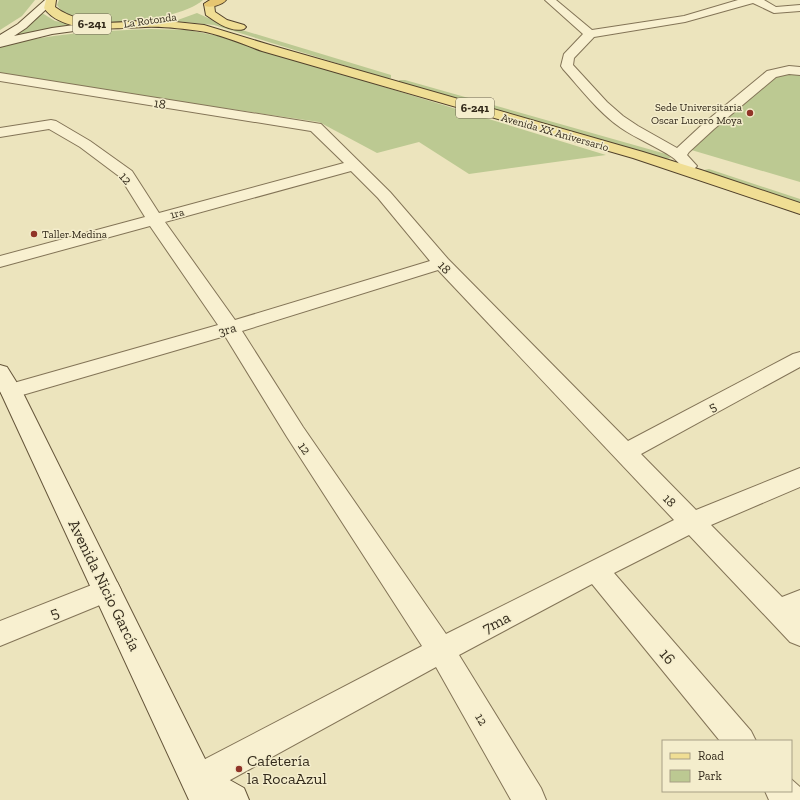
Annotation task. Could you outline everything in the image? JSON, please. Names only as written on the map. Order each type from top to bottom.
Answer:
[{"type":"main road","name":"La Rotonda","points":[[51,0],[49,8],[57,16],[73,21],[96,24],[146,23],[180,16]]},
{"type":"main road","points":[[210,3],[210,13],[223,22],[268,35]]},
{"type":"main road","name":"Avenida XX Aniversario","points":[[146,23],[204,28],[266,48],[696,173],[800,209]]},
{"type":"main road","name":"Avenida XX Aniversario","points":[[284,40],[679,155],[800,196]]},
{"type":"street","points":[[0,40],[22,26],[51,0]]},
{"type":"street","points":[[550,0],[590,34]]},
{"type":"street","points":[[696,173],[679,155],[625,124],[591,94],[567,66],[568,58],[590,34],[685,20],[750,0]]},
{"type":"street","points":[[756,0],[774,10],[800,8]]},
{"type":"street","points":[[0,43],[52,31],[96,24]]},
{"type":"street","points":[[679,155],[709,126],[772,74],[789,70],[800,71]]},
{"type":"street","name":"18","points":[[0,77],[316,127],[384,195],[442,263],[692,522],[789,606],[800,634]]},
{"type":"street","name":"12","points":[[0,134],[6,131],[51,124],[85,144],[126,174],[154,219],[230,328],[295,432],[441,650],[529,800]]},
{"type":"street","name":"1ra","points":[[0,262],[355,165]]},
{"type":"street","name":"3ra","points":[[5,381],[230,328],[442,263]]},
{"type":"street","name":"5","points":[[624,453],[800,358]]},
{"type":"street","name":"Avenida Nicio García","points":[[5,381],[107,590],[202,790]]},
{"type":"street","name":"7ma","points":[[202,790],[441,650],[692,522],[800,478]]},
{"type":"street","name":"16","points":[[596,570],[739,740]]},
{"type":"street","name":"5","points":[[0,634],[107,590]]},
{"type":"street","points":[[202,790],[232,800]]},
{"type":"street","points":[[783,792],[790,800]]},
{"type":"green space","points":[[0,0],[35,0],[22,16],[0,30]]},
{"type":"green space","points":[[59,0],[203,0],[191,7],[173,14],[151,19],[128,22],[105,22],[84,20],[67,14],[57,5]]},
{"type":"green space","points":[[42,13],[55,21],[79,25],[6,40],[28,27]]},
{"type":"green space","points":[[197,13],[219,23],[391,75],[391,78],[385,78],[214,25],[175,21]]},
{"type":"green space","points":[[151,29],[188,30],[218,36],[606,155],[469,174],[419,142],[377,153],[319,122],[25,79],[0,74],[0,47],[18,42],[56,36]]},
{"type":"green space","name":"Sede Universitaria Oscar Lucero Moya","points":[[800,73],[800,182],[688,149],[778,75]]},
{"type":"green space","points":[[399,80],[405,80],[666,154],[671,158],[665,159],[400,83]]},
{"type":"green space","points":[[709,169],[800,199],[800,205],[710,175],[704,170]]},
{"type":"place","name":"Sede Universitaria Oscar Lucero Moya","points":[[750,113]]},
{"type":"place","name":"Taller Medina","points":[[34,234]]},
{"type":"place","name":"Cafetería la RocaAzul","points":[[239,769]]}]
